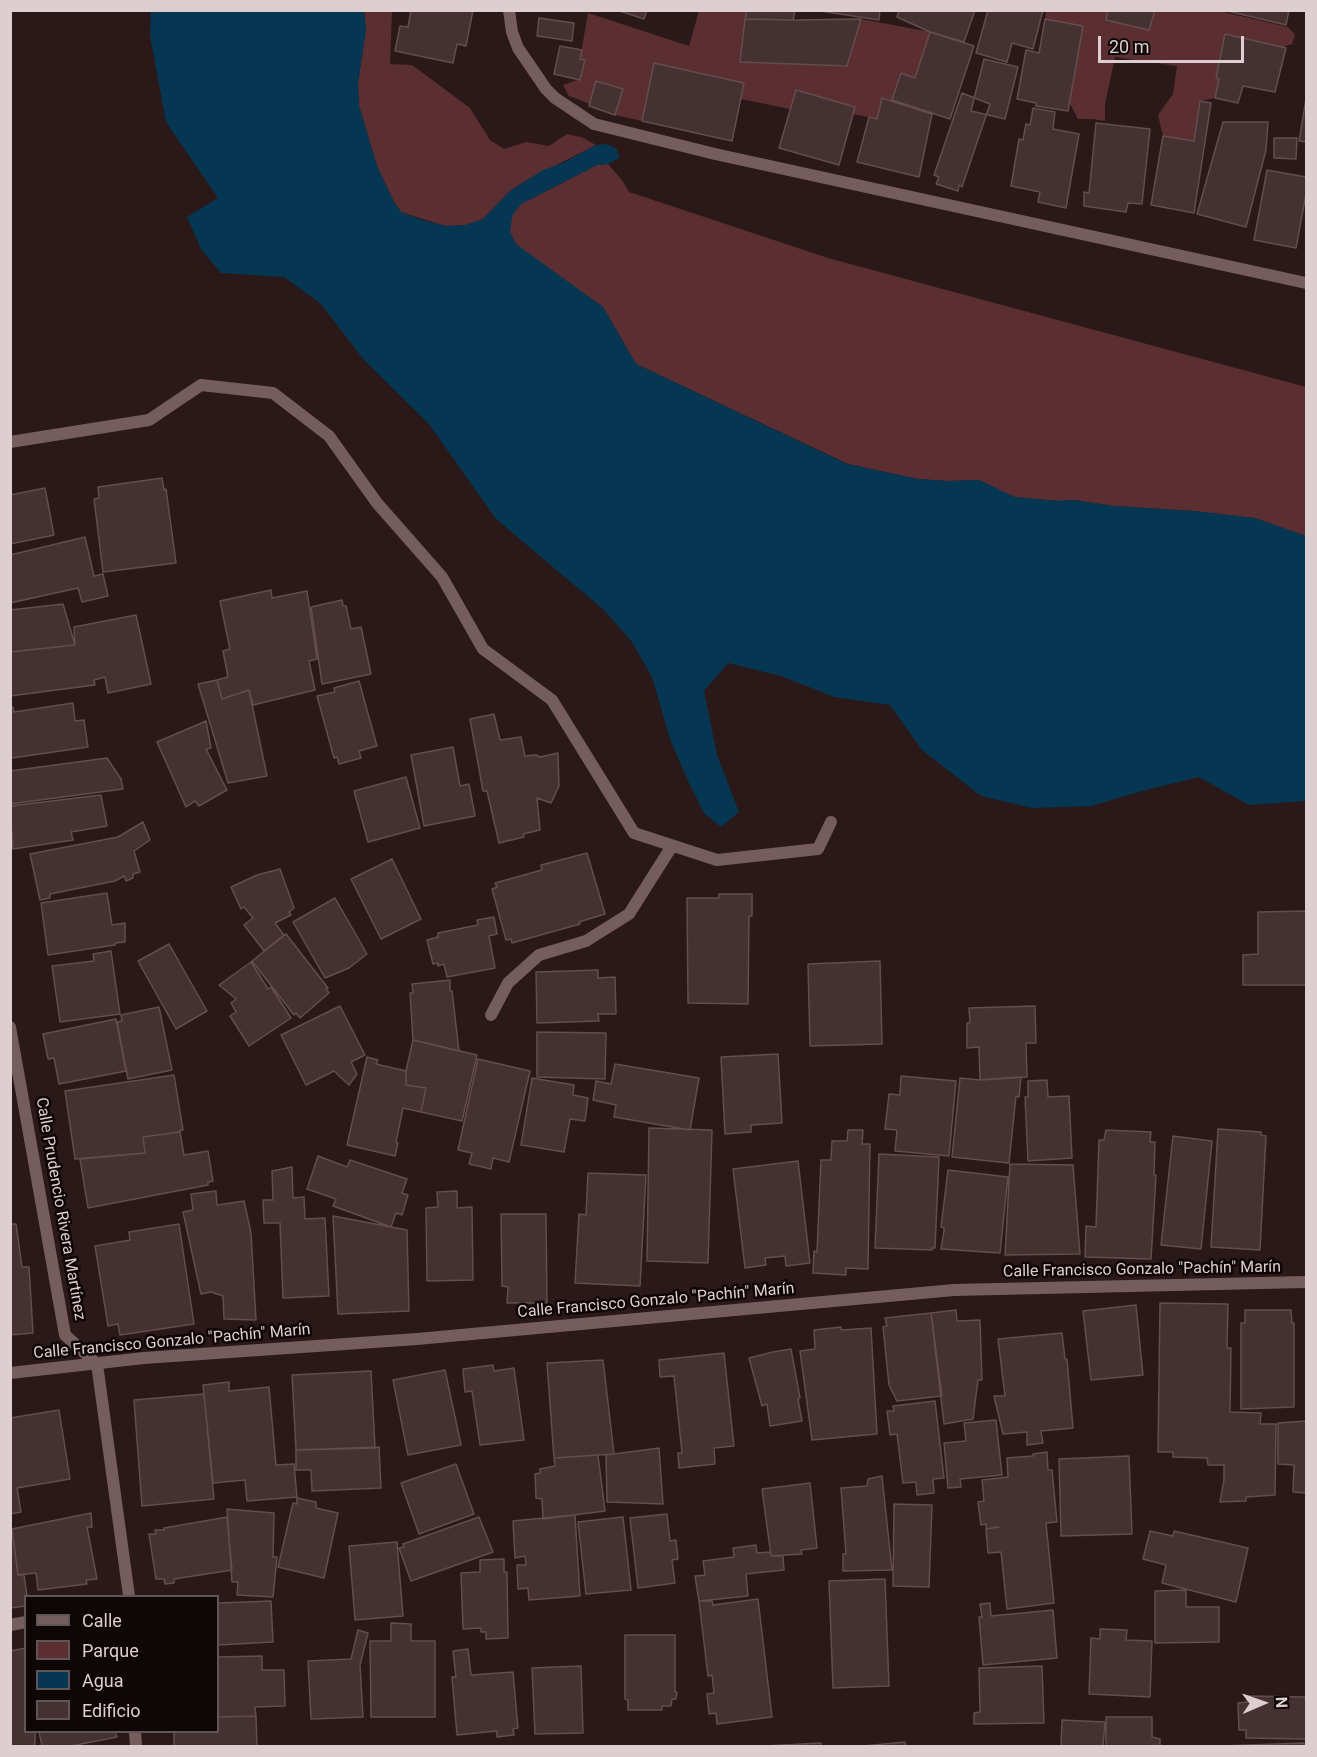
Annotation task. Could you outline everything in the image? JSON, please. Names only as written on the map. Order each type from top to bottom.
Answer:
[{"type":"street","points":[[509,10],[512,32],[519,48],[546,89],[555,98],[594,124],[715,154],[1306,284]]},
{"type":"street","points":[[10,442],[149,420],[201,384],[273,393],[329,436],[377,503],[442,577],[483,649],[552,700],[634,833],[717,860],[818,849],[831,822]]},
{"type":"street","points":[[491,1015],[508,983],[539,955],[586,941],[629,914],[672,846]]},
{"type":"street","name":"Calle Prudencio Rivera Martínez","points":[[10,1027],[65,1335],[97,1364]]},
{"type":"street","name":"Calle Francisco Gonzalo \"Pachín\" Marín","points":[[10,1373],[144,1358],[417,1339],[954,1290],[1306,1282]]},
{"type":"street","points":[[97,1364],[129,1595]]},
{"type":"green space","points":[[364,11],[392,11],[390,64],[412,65],[470,108],[490,140],[504,149],[526,142],[549,146],[567,134],[581,137],[596,145],[525,181],[510,191],[483,219],[466,225],[445,226],[401,212],[377,166],[359,106],[358,83],[366,29]]},
{"type":"green space","points":[[699,11],[747,11],[740,62],[847,66],[861,19],[930,32],[915,78],[901,73],[892,100],[882,98],[877,119],[853,114],[855,107],[796,90],[790,109],[741,99],[744,83],[654,63],[642,121],[615,115],[623,89],[597,81],[590,104],[569,96],[563,85],[580,79],[585,60],[580,59],[588,13],[689,46]]},
{"type":"green space","points":[[1046,11],[1108,11],[1106,20],[1149,30],[1155,11],[1219,11],[1288,27],[1295,35],[1292,44],[1283,47],[1226,34],[1216,78],[1219,79],[1215,98],[1200,101],[1194,141],[1163,136],[1158,115],[1173,94],[1177,66],[1115,57],[1105,104],[1105,121],[1078,119],[1069,102],[1083,26],[1045,19]]},
{"type":"green space","points":[[608,164],[629,192],[828,258],[1306,387],[1306,536],[1254,518],[1194,511],[1113,506],[1074,500],[1057,501],[1014,497],[979,480],[918,479],[848,464],[636,364],[603,307],[526,254],[516,244],[510,232],[512,215],[521,204],[597,165]]},
{"type":"water","points":[[151,11],[364,11],[366,29],[358,83],[359,106],[377,166],[394,202],[401,212],[422,220],[446,226],[466,225],[483,219],[510,191],[543,170],[563,163],[596,145],[607,144],[617,149],[619,158],[608,164],[597,165],[521,204],[512,216],[510,232],[516,244],[603,307],[636,364],[847,464],[918,479],[979,480],[1015,497],[1057,501],[1074,500],[1113,506],[1194,511],[1255,518],[1306,536],[1306,801],[1249,805],[1199,777],[1091,806],[1033,808],[981,796],[922,750],[890,705],[834,697],[781,676],[728,663],[704,691],[717,755],[739,812],[721,827],[704,813],[689,783],[671,742],[652,677],[632,642],[604,610],[496,519],[429,424],[364,360],[320,303],[284,277],[221,273],[201,249],[187,217],[218,198],[166,122],[150,36]]},
{"type":"building","points":[[411,10],[473,10],[466,46],[457,44],[453,63],[395,51],[400,26],[408,27]]},
{"type":"building","points":[[617,10],[647,10],[644,19]]},
{"type":"building","points":[[747,10],[795,10],[793,20],[745,19]]},
{"type":"building","points":[[814,10],[880,10],[879,20]]},
{"type":"building","points":[[899,10],[975,10],[964,42],[930,32],[897,17]]},
{"type":"building","points":[[988,10],[1043,10],[1033,49],[1012,43],[1007,62],[976,53]]},
{"type":"building","points":[[1108,10],[1155,10],[1149,30],[1106,20]]},
{"type":"building","points":[[1223,10],[1289,10],[1286,25]]},
{"type":"building","points":[[539,18],[574,23],[572,41],[537,36]]},
{"type":"building","points":[[745,19],[861,19],[847,66],[740,62]]},
{"type":"building","points":[[1045,19],[1083,26],[1068,111],[1036,106],[1036,103],[1017,99],[1026,50],[1039,53]]},
{"type":"building","points":[[930,32],[974,46],[950,119],[892,100],[901,73],[915,78]]},
{"type":"building","points":[[1225,34],[1286,48],[1275,92],[1243,86],[1238,103],[1215,98],[1219,79],[1216,78]]},
{"type":"building","points":[[560,46],[582,50],[580,59],[585,60],[580,80],[554,74]]},
{"type":"building","points":[[984,59],[1018,67],[1005,119],[971,111]]},
{"type":"building","points":[[654,63],[744,83],[732,141],[642,121]]},
{"type":"building","points":[[596,81],[623,89],[615,115],[589,106]]},
{"type":"building","points":[[796,90],[855,107],[839,165],[779,148]]},
{"type":"building","points":[[962,93],[990,104],[962,187],[959,185],[958,191],[936,184],[939,177],[934,175]]},
{"type":"building","points":[[882,98],[932,114],[919,177],[857,162],[869,117],[877,119]]},
{"type":"building","points":[[1306,99],[1306,142],[1299,141]]},
{"type":"building","points":[[1200,101],[1211,103],[1194,213],[1151,205],[1163,136],[1194,141]]},
{"type":"building","points":[[1033,108],[1055,112],[1053,129],[1079,134],[1066,208],[1038,202],[1040,192],[1011,186],[1019,139],[1023,140],[1026,124],[1030,125]]},
{"type":"building","points":[[1223,122],[1268,122],[1266,150],[1246,227],[1197,214]]},
{"type":"building","points":[[1096,123],[1150,129],[1142,204],[1128,203],[1126,212],[1084,206],[1084,192],[1089,193]]},
{"type":"building","points":[[1274,138],[1297,138],[1296,159],[1274,158]]},
{"type":"building","points":[[1267,170],[1306,177],[1306,194],[1296,248],[1254,240]]},
{"type":"building","points":[[162,478],[164,490],[166,489],[176,563],[103,572],[94,499],[99,498],[98,487]]},
{"type":"building","points":[[45,488],[54,535],[10,544],[10,495]]},
{"type":"building","points":[[85,537],[94,576],[103,574],[108,596],[82,602],[78,588],[10,603],[10,555]]},
{"type":"building","points":[[271,590],[272,598],[307,591],[317,659],[309,661],[315,690],[253,705],[249,690],[222,699],[217,680],[228,677],[223,651],[230,649],[220,601]]},
{"type":"building","points":[[342,600],[343,606],[346,606],[351,629],[361,627],[371,674],[322,684],[311,607]]},
{"type":"building","points":[[63,604],[75,645],[10,652],[10,610]]},
{"type":"building","points":[[136,615],[151,684],[108,693],[105,677],[94,680],[95,685],[10,696],[10,652],[75,645],[74,627]]},
{"type":"building","points":[[217,680],[222,699],[249,690],[267,776],[228,783],[198,684]]},
{"type":"building","points":[[359,681],[377,746],[359,751],[361,758],[339,764],[337,757],[334,758],[317,696],[335,692],[334,688]]},
{"type":"building","points":[[73,703],[75,721],[84,720],[88,747],[10,757],[10,707],[13,707],[14,712]]},
{"type":"building","points":[[494,714],[500,740],[521,737],[525,756],[540,757],[558,753],[559,786],[551,803],[537,798],[540,830],[523,834],[524,837],[499,843],[487,791],[483,791],[470,719]]},
{"type":"building","points":[[206,721],[211,748],[206,749],[227,790],[199,806],[195,801],[186,807],[157,742]]},
{"type":"building","points":[[453,747],[460,786],[469,784],[475,816],[424,826],[411,755]]},
{"type":"building","points":[[107,758],[121,779],[123,789],[10,804],[10,771]]},
{"type":"building","points":[[406,777],[420,828],[368,842],[354,791]]},
{"type":"building","points":[[101,795],[107,826],[71,832],[73,840],[13,849],[10,806]]},
{"type":"building","points":[[143,822],[150,840],[134,851],[140,872],[133,874],[133,878],[126,881],[124,876],[115,881],[50,894],[50,898],[40,900],[30,854],[118,837]]},
{"type":"building","points":[[587,853],[605,914],[579,922],[580,924],[512,943],[511,939],[506,940],[492,889],[497,887],[495,883],[542,870],[541,865]]},
{"type":"building","points":[[392,859],[421,919],[381,939],[351,879]]},
{"type":"building","points":[[280,869],[294,908],[289,912],[291,915],[275,923],[284,935],[264,951],[244,925],[253,918],[244,907],[241,909],[231,887],[257,875]]},
{"type":"building","points":[[107,893],[112,925],[125,923],[125,942],[48,955],[41,903]]},
{"type":"building","points":[[719,894],[752,894],[752,916],[749,916],[748,1004],[688,1003],[687,898],[719,898]]},
{"type":"building","points":[[335,898],[367,954],[349,968],[325,978],[293,922]]},
{"type":"building","points":[[1306,911],[1306,985],[1243,985],[1243,955],[1258,954],[1258,912]]},
{"type":"building","points":[[494,917],[497,934],[489,936],[495,968],[447,977],[444,964],[438,966],[438,963],[433,964],[427,940],[438,937],[438,933],[478,925],[477,920]]},
{"type":"building","points":[[286,934],[328,988],[326,989],[329,993],[300,1018],[296,1013],[294,1015],[252,961]]},
{"type":"building","points":[[169,944],[207,1011],[176,1029],[138,961]]},
{"type":"building","points":[[111,951],[120,1014],[60,1022],[52,966],[94,961],[93,954]]},
{"type":"building","points":[[880,961],[882,1044],[810,1046],[808,964]]},
{"type":"building","points":[[251,962],[268,989],[271,987],[291,1018],[249,1046],[230,1016],[236,1012],[231,1003],[236,999],[219,985]]},
{"type":"building","points":[[598,970],[598,978],[615,977],[616,1014],[598,1014],[599,1021],[537,1023],[536,972]]},
{"type":"building","points":[[450,980],[459,1051],[413,1040],[410,993],[413,993],[412,984]]},
{"type":"building","points":[[340,1006],[365,1055],[351,1062],[357,1074],[349,1085],[334,1071],[306,1085],[281,1035]]},
{"type":"building","points":[[1035,1006],[1036,1043],[1026,1043],[1027,1077],[980,1080],[979,1047],[967,1048],[969,1008]]},
{"type":"building","points":[[159,1007],[172,1070],[128,1079],[117,1022],[122,1021],[121,1015]]},
{"type":"building","points":[[116,1019],[126,1071],[59,1084],[54,1058],[48,1059],[43,1034]]},
{"type":"building","points":[[537,1032],[606,1033],[605,1079],[537,1077]]},
{"type":"building","points":[[413,1040],[477,1055],[462,1121],[421,1112],[426,1088],[406,1085],[406,1071]]},
{"type":"building","points":[[778,1054],[782,1123],[751,1125],[751,1132],[725,1134],[721,1057]]},
{"type":"building","points":[[367,1057],[378,1060],[376,1064],[406,1071],[406,1085],[426,1088],[421,1112],[403,1108],[395,1156],[347,1145]]},
{"type":"building","points":[[478,1059],[530,1071],[509,1162],[493,1158],[491,1169],[469,1164],[472,1153],[458,1150]]},
{"type":"building","points":[[615,1064],[699,1078],[690,1130],[614,1117],[616,1105],[593,1100],[596,1081],[611,1084]]},
{"type":"building","points":[[174,1075],[183,1130],[143,1137],[145,1153],[75,1159],[65,1091]]},
{"type":"building","points":[[901,1076],[956,1081],[949,1156],[895,1151],[897,1130],[885,1129],[889,1094],[900,1095]]},
{"type":"building","points":[[1021,1077],[1019,1097],[1016,1096],[1009,1163],[952,1157],[960,1078],[980,1080]]},
{"type":"building","points":[[532,1078],[574,1085],[573,1095],[588,1098],[585,1121],[570,1119],[564,1152],[521,1145]]},
{"type":"building","points":[[1047,1080],[1048,1097],[1069,1096],[1072,1158],[1028,1161],[1025,1097],[1028,1097],[1028,1081]]},
{"type":"building","points":[[649,1128],[712,1130],[708,1263],[647,1261]]},
{"type":"building","points":[[1218,1129],[1261,1132],[1261,1135],[1266,1136],[1260,1250],[1211,1247]]},
{"type":"building","points":[[848,1130],[863,1130],[862,1144],[870,1144],[868,1269],[846,1268],[846,1275],[813,1273],[814,1251],[817,1252],[821,1160],[831,1160],[832,1141],[847,1141]]},
{"type":"building","points":[[1106,1130],[1151,1132],[1150,1142],[1155,1142],[1154,1175],[1156,1175],[1151,1259],[1085,1257],[1086,1226],[1096,1227],[1099,1140],[1104,1140]]},
{"type":"building","points":[[180,1132],[184,1155],[208,1151],[213,1181],[208,1182],[208,1185],[88,1208],[80,1159],[145,1153],[143,1137]]},
{"type":"building","points":[[1173,1136],[1212,1141],[1201,1249],[1161,1245]]},
{"type":"building","points":[[879,1154],[939,1157],[935,1248],[932,1250],[875,1248]]},
{"type":"building","points":[[318,1156],[347,1167],[350,1160],[407,1179],[402,1193],[408,1195],[402,1215],[396,1213],[391,1227],[333,1206],[336,1199],[307,1189]]},
{"type":"building","points":[[798,1161],[810,1263],[786,1266],[785,1256],[765,1258],[766,1265],[745,1268],[733,1169]]},
{"type":"building","points":[[1010,1164],[1073,1165],[1080,1254],[1005,1255]]},
{"type":"building","points":[[292,1167],[293,1198],[304,1197],[305,1219],[325,1218],[329,1296],[283,1298],[280,1223],[264,1223],[263,1200],[273,1200],[272,1171]]},
{"type":"building","points":[[948,1170],[1008,1177],[1000,1253],[941,1249],[944,1228],[941,1227]]},
{"type":"building","points":[[588,1173],[646,1175],[640,1286],[575,1283],[579,1214],[586,1215]]},
{"type":"building","points":[[216,1191],[217,1205],[244,1201],[251,1233],[256,1320],[224,1319],[223,1296],[211,1292],[201,1294],[183,1212],[193,1210],[191,1194]]},
{"type":"building","points":[[457,1191],[457,1208],[472,1207],[473,1280],[427,1281],[426,1208],[438,1207],[437,1192]]},
{"type":"building","points":[[501,1214],[546,1214],[547,1303],[507,1303],[508,1287],[502,1286]]},
{"type":"building","points":[[333,1216],[407,1230],[409,1311],[338,1314]]},
{"type":"building","points":[[10,1224],[16,1224],[22,1267],[29,1267],[33,1333],[10,1335]]},
{"type":"building","points":[[179,1224],[194,1324],[120,1335],[118,1324],[108,1326],[95,1246],[130,1240],[129,1232]]},
{"type":"building","points":[[1160,1303],[1228,1304],[1227,1348],[1231,1348],[1230,1412],[1261,1413],[1260,1424],[1276,1424],[1275,1495],[1246,1497],[1246,1501],[1220,1502],[1224,1465],[1208,1465],[1207,1458],[1173,1457],[1173,1452],[1158,1452]]},
{"type":"building","points":[[1136,1305],[1143,1375],[1091,1380],[1083,1311]]},
{"type":"building","points":[[956,1310],[957,1321],[980,1320],[982,1380],[978,1380],[973,1419],[944,1424],[931,1313]]},
{"type":"building","points":[[1245,1310],[1291,1310],[1292,1323],[1294,1323],[1294,1407],[1241,1409],[1241,1323],[1245,1323]]},
{"type":"building","points":[[931,1313],[942,1396],[897,1401],[889,1385],[883,1327],[887,1326],[885,1318]]},
{"type":"building","points":[[841,1327],[841,1330],[871,1328],[877,1434],[812,1440],[800,1351],[815,1349],[814,1330]]},
{"type":"building","points":[[1062,1333],[1065,1359],[1067,1359],[1073,1428],[1041,1431],[1043,1443],[1027,1445],[1027,1432],[1003,1434],[994,1396],[1005,1396],[998,1339]]},
{"type":"building","points":[[791,1349],[802,1421],[770,1426],[767,1404],[762,1406],[749,1358]]},
{"type":"building","points":[[724,1353],[734,1446],[714,1448],[715,1464],[679,1468],[678,1453],[682,1453],[674,1376],[660,1377],[659,1360]]},
{"type":"building","points":[[603,1360],[614,1454],[554,1458],[547,1363]]},
{"type":"building","points":[[493,1365],[494,1371],[514,1368],[524,1440],[480,1445],[472,1391],[465,1392],[463,1369]]},
{"type":"building","points":[[445,1370],[461,1445],[408,1455],[393,1380]]},
{"type":"building","points":[[371,1371],[375,1448],[296,1450],[292,1375]]},
{"type":"building","points":[[229,1382],[229,1391],[269,1387],[276,1465],[294,1464],[297,1497],[247,1501],[245,1480],[213,1483],[203,1385]]},
{"type":"building","points":[[204,1394],[214,1499],[142,1506],[134,1400]]},
{"type":"building","points":[[935,1401],[944,1478],[933,1479],[934,1493],[917,1495],[916,1482],[903,1483],[897,1434],[890,1435],[887,1411],[894,1411],[893,1406]]},
{"type":"building","points":[[59,1410],[70,1479],[17,1488],[21,1512],[10,1514],[10,1418]]},
{"type":"building","points":[[996,1420],[1002,1475],[960,1479],[961,1487],[948,1488],[944,1443],[966,1441],[964,1423]]},
{"type":"building","points":[[1306,1421],[1306,1493],[1293,1492],[1294,1465],[1278,1464],[1278,1423]]},
{"type":"building","points":[[379,1447],[381,1488],[312,1491],[311,1470],[296,1470],[296,1450]]},
{"type":"building","points":[[659,1448],[663,1504],[607,1502],[606,1455]]},
{"type":"building","points":[[1047,1452],[1048,1470],[1052,1470],[1057,1522],[1046,1523],[1054,1603],[1007,1609],[1001,1552],[988,1553],[986,1524],[981,1525],[978,1502],[984,1501],[982,1480],[1008,1477],[1007,1458],[1033,1456],[1033,1454]]},
{"type":"building","points":[[598,1455],[605,1511],[543,1519],[542,1499],[536,1498],[535,1474],[540,1473],[540,1469],[555,1466],[554,1458]]},
{"type":"building","points":[[1129,1456],[1132,1534],[1061,1536],[1059,1459]]},
{"type":"building","points":[[456,1464],[474,1514],[419,1534],[401,1483]]},
{"type":"building","points":[[882,1476],[892,1570],[843,1571],[843,1554],[846,1554],[841,1488],[867,1486],[868,1479]]},
{"type":"building","points":[[810,1483],[817,1548],[801,1550],[802,1554],[771,1556],[762,1489]]},
{"type":"building","points":[[297,1498],[316,1502],[316,1508],[338,1513],[324,1578],[278,1567],[293,1503],[297,1504]]},
{"type":"building","points":[[894,1504],[932,1505],[929,1587],[893,1586]]},
{"type":"building","points":[[227,1509],[274,1513],[273,1557],[277,1557],[273,1597],[237,1595],[238,1582],[232,1582]]},
{"type":"building","points":[[91,1513],[92,1527],[87,1527],[97,1579],[86,1580],[87,1584],[38,1590],[36,1573],[18,1575],[12,1529]]},
{"type":"building","points":[[667,1514],[670,1541],[676,1540],[678,1559],[672,1560],[675,1583],[638,1588],[630,1518]]},
{"type":"building","points":[[575,1515],[580,1596],[529,1600],[528,1588],[518,1589],[517,1565],[526,1565],[525,1556],[515,1558],[513,1521]]},
{"type":"building","points":[[227,1517],[232,1570],[174,1579],[174,1583],[165,1584],[164,1579],[156,1579],[149,1534],[156,1534],[155,1530],[164,1530],[164,1528]]},
{"type":"building","points":[[479,1517],[493,1552],[411,1581],[399,1548],[404,1547],[403,1544]]},
{"type":"building","points":[[623,1517],[631,1590],[586,1594],[578,1522]]},
{"type":"building","points":[[12,1529],[18,1575],[24,1575],[27,1595],[24,1595],[24,1606],[10,1608],[10,1530]]},
{"type":"building","points":[[1150,1531],[1173,1536],[1174,1531],[1248,1548],[1236,1602],[1162,1583],[1166,1565],[1143,1559]]},
{"type":"building","points":[[397,1542],[403,1616],[355,1620],[349,1546]]},
{"type":"building","points":[[756,1545],[757,1553],[770,1552],[771,1556],[783,1556],[784,1570],[746,1574],[748,1596],[699,1601],[695,1576],[705,1575],[703,1561],[734,1557],[733,1548]]},
{"type":"building","points":[[504,1559],[504,1572],[507,1572],[508,1638],[486,1639],[486,1632],[481,1632],[481,1628],[463,1629],[461,1573],[480,1572],[480,1560]]},
{"type":"building","points":[[885,1579],[889,1686],[833,1688],[829,1581]]},
{"type":"building","points":[[1186,1590],[1186,1607],[1219,1607],[1219,1642],[1155,1643],[1155,1591]]},
{"type":"building","points":[[758,1599],[772,1717],[717,1724],[716,1713],[709,1714],[707,1694],[714,1693],[712,1675],[708,1676],[699,1601],[712,1601],[713,1605]]},
{"type":"building","points":[[271,1601],[273,1642],[219,1645],[219,1603]]},
{"type":"building","points":[[990,1603],[991,1616],[1053,1610],[1057,1658],[983,1665],[980,1604]]},
{"type":"building","points":[[391,1623],[411,1624],[411,1641],[435,1641],[435,1717],[371,1717],[370,1641],[391,1641]]},
{"type":"building","points":[[1100,1629],[1127,1630],[1126,1640],[1152,1641],[1150,1697],[1089,1694],[1091,1638],[1100,1639]]},
{"type":"building","points":[[358,1630],[368,1633],[360,1665],[363,1717],[311,1719],[308,1661],[351,1659]]},
{"type":"building","points":[[625,1635],[675,1635],[675,1692],[677,1692],[676,1699],[672,1699],[671,1706],[662,1706],[662,1710],[628,1710],[628,1700],[625,1699]]},
{"type":"building","points":[[24,1648],[24,1733],[35,1733],[35,1746],[10,1746],[10,1651]]},
{"type":"building","points":[[468,1649],[471,1675],[513,1672],[518,1728],[513,1729],[514,1735],[497,1737],[497,1731],[457,1735],[452,1677],[456,1677],[453,1651]]},
{"type":"building","points":[[262,1656],[262,1670],[284,1670],[285,1706],[255,1707],[256,1716],[219,1717],[219,1657]]},
{"type":"building","points":[[581,1666],[583,1733],[535,1734],[532,1668]]},
{"type":"building","points":[[1042,1666],[1044,1723],[974,1724],[974,1713],[980,1712],[979,1668]]},
{"type":"building","points":[[1247,1696],[1306,1697],[1306,1739],[1246,1738],[1246,1730],[1239,1730],[1238,1703],[1247,1702]]},
{"type":"building","points":[[256,1716],[257,1746],[174,1746],[174,1733],[219,1733],[219,1717]]},
{"type":"building","points":[[1106,1717],[1152,1717],[1152,1737],[1160,1739],[1160,1746],[1106,1746]]},
{"type":"building","points":[[1062,1720],[1105,1722],[1103,1746],[1061,1746]]},
{"type":"building","points":[[39,1733],[115,1733],[117,1737],[71,1746],[42,1746]]},
{"type":"building","points":[[905,1742],[906,1746],[863,1746]]},
{"type":"building","points":[[821,1743],[821,1746],[764,1746]]},
{"type":"building","points":[[1304,1743],[1304,1746],[1220,1746]]}]
